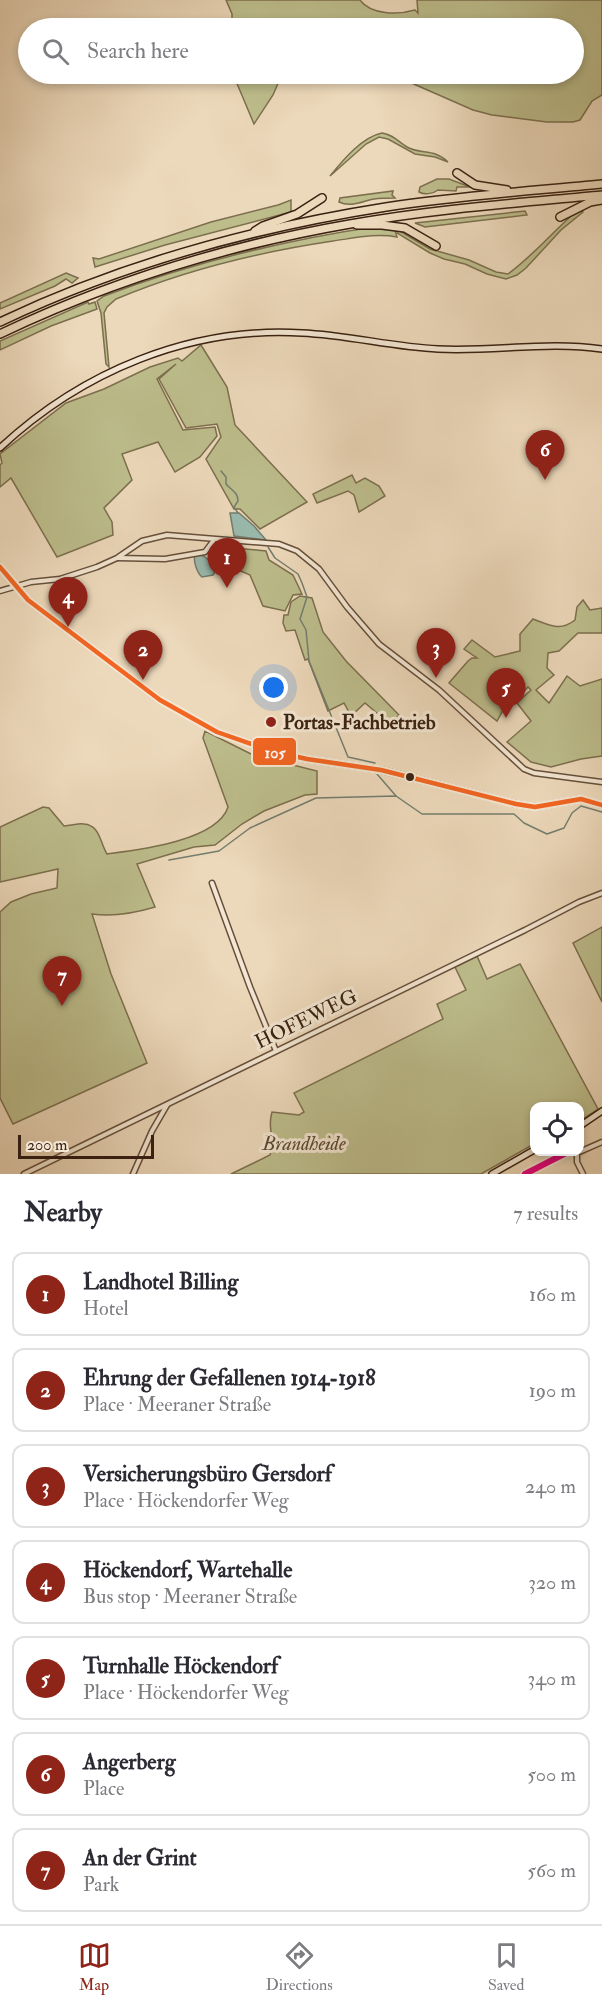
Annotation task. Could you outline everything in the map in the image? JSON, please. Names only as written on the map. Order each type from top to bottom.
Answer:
[{"type":"highway","points":[[457,173],[475,185],[493,189],[528,191]]},
{"type":"highway","points":[[0,322],[86,285],[182,253],[251,234],[386,207],[602,184]]},
{"type":"highway","points":[[0,334],[102,291],[219,253],[281,237],[349,224],[462,208],[602,195]]},
{"type":"highway","points":[[251,234],[263,226],[297,214],[322,198]]},
{"type":"highway","points":[[560,218],[590,202],[602,200]]},
{"type":"highway","points":[[349,224],[392,225],[405,228],[436,246]]},
{"type":"street","points":[[0,448],[43,411],[69,393],[99,377],[117,368],[176,347],[218,338],[252,333],[317,334],[438,349],[558,345],[602,349]]},
{"type":"street","points":[[0,591],[31,582],[60,579],[117,558],[133,546],[154,537],[166,535],[279,544],[297,551],[319,569],[347,607],[379,644],[439,690],[524,769],[534,773],[602,782]]},
{"type":"street","points":[[117,558],[165,559],[205,552],[214,540]]},
{"type":"street","points":[[0,567],[28,600],[160,700],[201,724],[235,739],[295,756],[381,770],[516,804],[535,807],[581,799],[602,805]]},
{"type":"street","points":[[212,883],[276,1051]]},
{"type":"street","name":"HOFEWEG","points":[[24,1174],[524,931],[579,902],[602,893]]},
{"type":"street","points":[[133,1174],[141,1153],[169,1103]]},
{"type":"street","points":[[584,1123],[602,1111]]},
{"type":"street","points":[[583,1174],[577,1162],[577,1153],[602,1142]]},
{"type":"street","points":[[492,1174],[530,1152]]},
{"type":"green space","points":[[226,0],[360,0],[371,9],[378,11],[401,13],[415,10],[418,13],[417,0],[602,0],[602,95],[592,101],[580,120],[547,122],[492,115],[473,110],[414,84],[584,84],[584,18],[232,18]]},
{"type":"green space","points":[[237,84],[278,84],[273,95],[254,124]]},
{"type":"green space","points":[[382,133],[393,137],[407,147],[433,153],[448,162],[415,154],[388,139],[379,137],[366,144],[330,176],[360,144]]},
{"type":"green space","points":[[437,179],[449,179],[470,187],[457,187],[456,191],[438,190],[426,194],[419,192],[420,187]]},
{"type":"green space","points":[[393,191],[392,195],[395,198],[374,199],[352,204],[339,202],[340,198]]},
{"type":"green space","points":[[291,200],[291,212],[165,245],[95,267],[93,258],[99,259],[211,222]]},
{"type":"green space","points":[[579,209],[583,212],[561,230],[526,268],[506,279],[444,259],[397,233],[398,230],[430,249],[508,274]]},
{"type":"green space","points":[[525,211],[527,215],[425,227],[415,223]]},
{"type":"green space","points":[[373,227],[394,227],[397,237],[357,237],[250,257],[169,279],[116,299],[104,313],[109,367],[106,364],[101,313],[97,301],[104,296],[170,273],[237,254]]},
{"type":"green space","points":[[66,273],[78,278],[72,283],[66,279],[55,286],[0,309],[0,303]]},
{"type":"green space","points":[[88,302],[89,304],[95,302],[97,309],[51,326],[0,350],[0,341]]},
{"type":"green space","points":[[201,345],[227,387],[235,425],[307,502],[260,529],[240,509],[234,509],[206,459],[221,437],[217,424],[186,428],[159,379],[176,364],[157,379],[183,430],[215,427],[217,436],[200,457],[175,472],[158,442],[122,454],[132,480],[104,508],[112,522],[113,535],[57,557],[11,478],[0,487],[0,465],[2,463],[0,454],[66,403],[104,389],[150,367],[178,358],[182,361]]},
{"type":"green space","points":[[352,475],[356,483],[365,478],[379,486],[385,496],[359,512],[354,495],[348,491],[317,503],[313,494]]},
{"type":"green space","points":[[213,546],[266,551],[269,560],[293,575],[302,594],[293,595],[285,611],[263,606],[250,575],[232,567],[221,567],[209,551]]},
{"type":"green space","points":[[300,596],[312,598],[323,632],[346,661],[399,715],[391,725],[365,703],[351,716],[344,703],[328,711],[308,659],[305,660],[295,630],[286,631],[283,623],[284,615],[288,615],[291,602]]},
{"type":"green space","points":[[583,600],[590,610],[602,608],[602,633],[578,633],[559,651],[548,653],[547,668],[554,675],[536,690],[549,703],[567,676],[580,686],[602,679],[602,756],[551,767],[531,762],[507,742],[531,721],[517,703],[531,690],[528,687],[519,696],[513,692],[497,721],[449,683],[468,661],[477,658],[464,649],[472,640],[495,657],[520,651],[520,634],[533,619],[559,627],[570,624],[575,620],[577,607]]},
{"type":"green space","points":[[205,731],[253,755],[317,771],[317,794],[305,795],[264,811],[242,824],[215,845],[194,847],[137,864],[155,907],[124,914],[92,914],[111,974],[147,1063],[13,1124],[0,1098],[0,912],[11,902],[31,894],[57,888],[58,869],[0,882],[0,827],[43,807],[49,808],[64,826],[82,824],[93,828],[99,835],[107,854],[137,850],[193,836],[221,819],[228,807],[203,738]]},
{"type":"green space","points":[[602,927],[602,1002],[573,943]]},
{"type":"green space","name":"Brandheide","points":[[477,956],[487,979],[520,964],[598,1109],[584,1118],[584,1102],[530,1102],[530,1146],[481,1174],[231,1174],[270,1155],[272,1112],[299,1115],[304,1112],[294,1093],[443,1019],[437,1004],[466,990],[455,967]]},
{"type":"water","points":[[230,513],[239,513],[266,540],[234,536]]},
{"type":"water","points":[[199,554],[211,564],[215,572],[213,575],[202,577],[199,573],[195,564],[195,555]]},
{"type":"waterway","points":[[221,471],[226,477],[226,484],[237,496],[238,501],[234,507],[238,513]]},
{"type":"waterway","points":[[268,547],[275,558],[298,574],[302,583],[307,597],[300,619],[306,630],[309,661],[348,757],[375,763]]},
{"type":"waterway","points":[[377,774],[396,796]]},
{"type":"waterway","points":[[169,860],[219,851],[250,828],[316,798],[396,796],[422,814],[514,814],[524,823],[547,834],[564,828],[572,813],[581,806],[602,812]]},
{"type":"transit line","name":"105","points":[[0,567],[28,600],[160,700],[217,732],[271,751],[381,770],[516,804],[535,807],[581,799],[602,805]]},
{"type":"transit line","points":[[525,1174],[560,1156]]},
{"type":"place","name":"Angerberg","points":[[545,480]]},
{"type":"place","name":"Landhotel Billing","points":[[227,588]]},
{"type":"place","name":"Höckendorf, Wartehalle","points":[[68,627]]},
{"type":"place","name":"Versicherungsbüro Gersdorf","points":[[436,678]]},
{"type":"place","name":"Ehrung der Gefallenen 1914-1918","points":[[143,680]]},
{"type":"place","name":"Turnhalle Höckendorf","points":[[506,718]]},
{"type":"place","name":"Portas-Fachbetrieb","points":[[271,722]]},
{"type":"place","name":"An der Grint","points":[[62,1006]]}]
